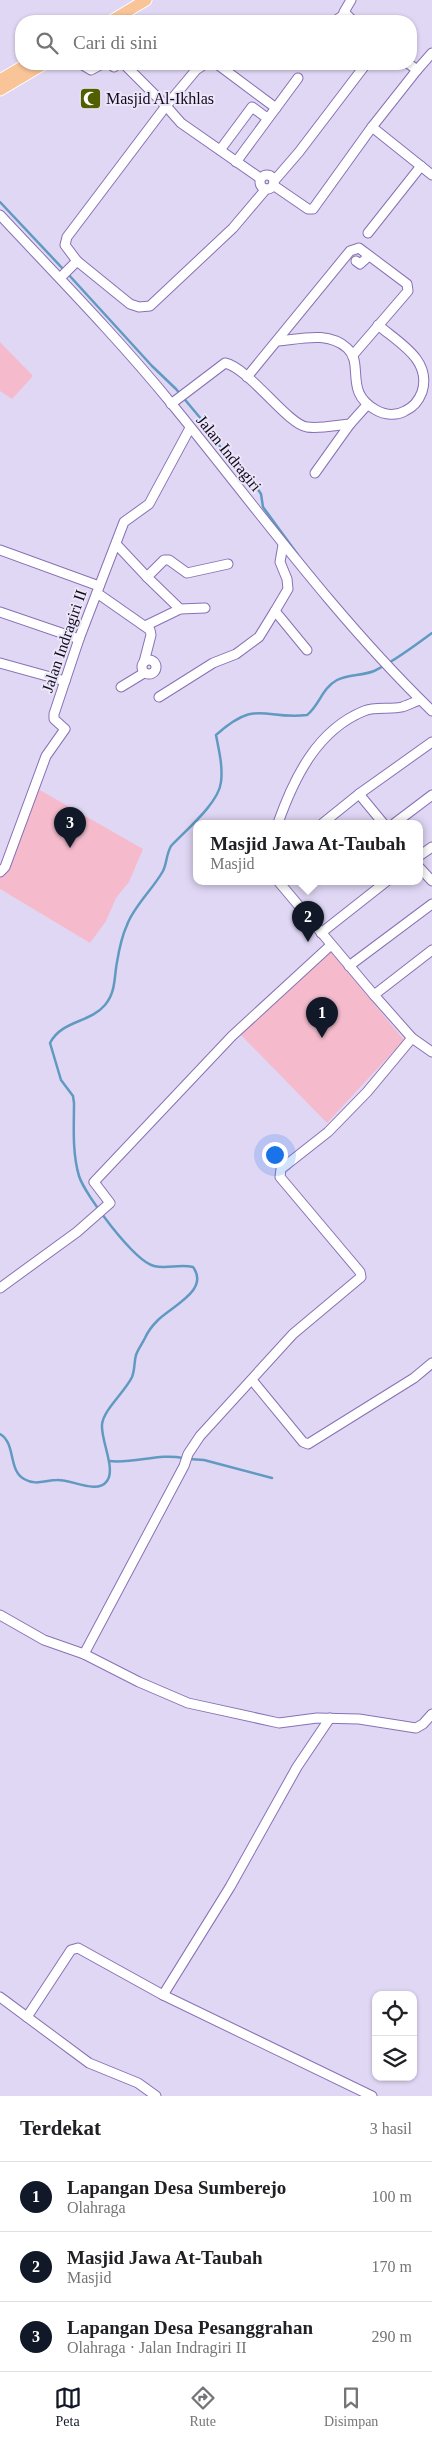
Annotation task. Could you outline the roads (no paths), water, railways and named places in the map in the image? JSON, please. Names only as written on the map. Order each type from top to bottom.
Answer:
[{"type":"main road","points":[[120,15],[146,0]]},
{"type":"main road","points":[[0,80],[17,70]]},
{"type":"main road","points":[[0,90],[34,70]]},
{"type":"street","points":[[345,14],[351,0]]},
{"type":"street","points":[[130,70],[181,123],[260,178],[268,175],[271,185],[308,210],[313,208],[372,127],[432,53]]},
{"type":"street","points":[[196,70],[166,106],[67,237],[65,245],[76,261],[130,304],[138,307],[150,306],[233,228],[296,157],[361,70]]},
{"type":"street","points":[[224,70],[276,108]]},
{"type":"street","points":[[236,162],[298,78]]},
{"type":"street","points":[[220,150],[252,107],[267,118]]},
{"type":"street","points":[[372,127],[432,175]]},
{"type":"street","points":[[368,233],[421,166]]},
{"type":"street","name":"Jalan Indragiri","points":[[0,215],[62,276],[174,402],[190,428],[283,545],[395,676],[428,705]]},
{"type":"street","points":[[247,377],[350,251],[359,248],[407,284],[408,288],[353,355]]},
{"type":"street","points":[[356,261],[360,264],[368,256]]},
{"type":"street","points":[[62,276],[76,261]]},
{"type":"street","points":[[278,341],[326,337],[346,347],[353,355],[357,389],[367,405],[383,414],[404,412],[419,399],[426,382],[426,373],[420,360],[378,326]]},
{"type":"street","points":[[174,402],[225,363],[247,377],[303,426],[308,428],[350,424]]},
{"type":"street","points":[[315,473],[350,424],[367,405]]},
{"type":"street","name":"Jalan Indragiri II","points":[[0,872],[5,867],[46,756],[64,729],[54,716],[65,681],[125,520],[146,508],[152,500],[190,428]]},
{"type":"street","points":[[117,545],[180,610]]},
{"type":"street","points":[[159,696],[213,663],[236,654],[259,637],[288,589],[288,579],[280,562],[283,545]]},
{"type":"street","points":[[0,550],[98,590],[145,626],[151,632],[144,662],[141,667],[144,673]]},
{"type":"street","points":[[147,577],[166,559],[187,573],[228,564]]},
{"type":"street","points":[[145,626],[180,610],[205,608]]},
{"type":"street","points":[[275,611],[307,650]]},
{"type":"street","points":[[0,612],[80,640]]},
{"type":"street","points":[[120,687],[144,673],[150,674],[156,667],[150,660],[144,662]]},
{"type":"street","points":[[0,663],[65,681]]},
{"type":"street","points":[[279,820],[295,783],[321,741],[345,722],[365,711],[428,705]]},
{"type":"street","points":[[327,820],[359,794],[432,742]]},
{"type":"street","points":[[359,794],[381,820]]},
{"type":"street","points":[[400,820],[432,795]]},
{"type":"street","points":[[423,871],[432,881]]},
{"type":"street","points":[[281,885],[330,945],[412,1038],[432,1052]]},
{"type":"street","points":[[321,932],[383,885]]},
{"type":"street","points":[[349,966],[432,904]]},
{"type":"street","points":[[0,1288],[106,1206],[110,1201],[94,1182],[232,1036],[330,945]]},
{"type":"street","points":[[374,995],[432,950]]},
{"type":"street","points":[[84,1654],[186,1459],[200,1436],[293,1334],[361,1275],[280,1177],[280,1169],[328,1132],[367,1092],[412,1038]]},
{"type":"street","points":[[252,1380],[303,1442],[308,1444],[414,1378],[432,1363]]},
{"type":"street","points":[[0,1615],[44,1640],[84,1654],[139,1682],[188,1703],[279,1723],[330,1718],[359,1719],[416,1728],[423,1724],[432,1714]]},
{"type":"street","points":[[163,1995],[230,1887],[297,1768],[330,1718]]},
{"type":"street","points":[[27,2016],[74,1948],[84,1950],[163,1995],[372,2096]]},
{"type":"street","points":[[0,1997],[89,2063],[138,2083],[156,2096]]},
{"type":"waterway","points":[[0,202],[64,270]]},
{"type":"waterway","points":[[68,274],[152,366],[176,389],[212,432],[224,454],[257,488],[261,494],[263,507],[298,555]]},
{"type":"waterway","points":[[197,820],[214,799],[221,782],[220,758],[216,735],[241,717],[251,714],[307,715],[332,683],[346,677],[374,671],[397,658],[432,633]]},
{"type":"waterway","points":[[0,1434],[8,1444],[19,1475],[28,1481],[63,1480],[90,1487],[103,1485],[107,1481],[110,1469],[102,1432],[103,1419],[132,1377],[136,1355],[149,1331],[158,1320],[187,1297],[197,1283],[197,1275],[193,1267],[159,1267],[145,1261],[123,1240],[90,1197],[79,1176],[77,1167],[74,1149],[73,1096],[61,1080],[50,1043],[62,1030],[99,1011],[109,1000],[113,990],[121,943],[130,918],[163,871],[171,846],[193,824]]},
{"type":"waterway","points":[[109,1461],[118,1462],[165,1457],[183,1458]]},
{"type":"waterway","points":[[189,1459],[204,1460],[272,1478]]},
{"type":"place","name":"Masjid Al-Ikhlas","points":[[90,98]]},
{"type":"place","name":"Lapangan Desa Pesanggrahan","points":[[70,848]]},
{"type":"place","name":"Masjid Jawa At-Taubah","points":[[308,942]]},
{"type":"place","name":"Lapangan Desa Sumberejo","points":[[322,1038]]}]
